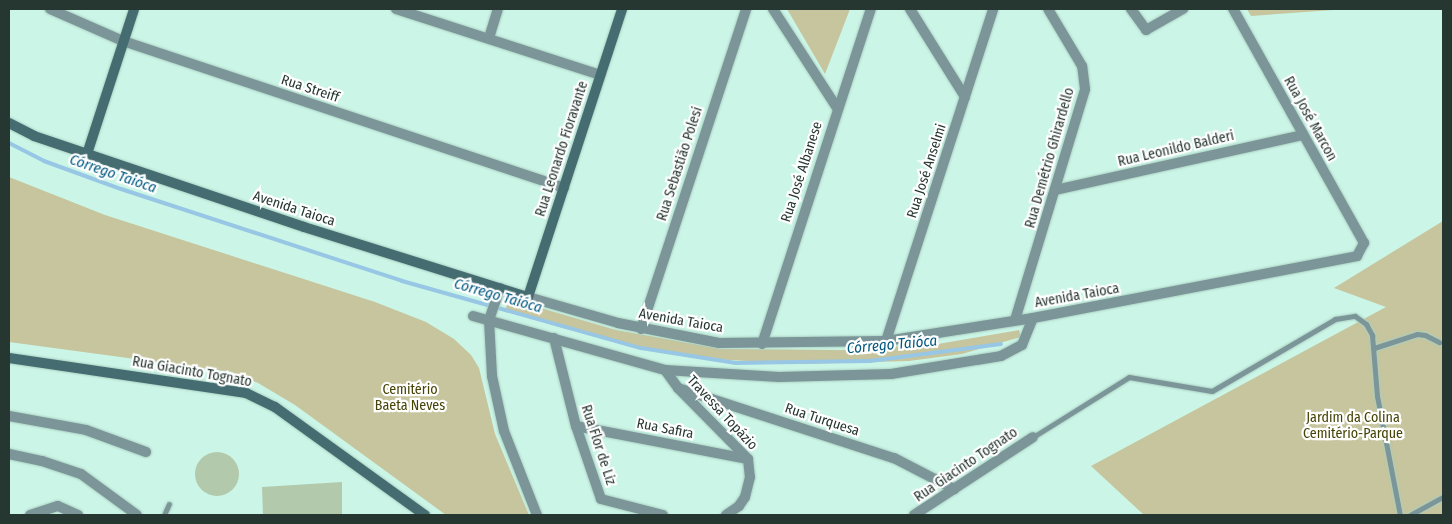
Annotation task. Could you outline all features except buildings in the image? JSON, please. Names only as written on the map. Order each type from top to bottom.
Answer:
[{"type":"street","name":"Rua Streiff","points":[[50,9],[123,41],[564,188]]},
{"type":"street","points":[[87,154],[134,9]]},
{"type":"street","points":[[396,9],[600,75]]},
{"type":"street","points":[[489,38],[498,9]]},
{"type":"street","name":"Rua Leonardo Fioravante","points":[[528,297],[622,9]]},
{"type":"street","name":"Rua Sebastião Polesi","points":[[641,329],[746,9]]},
{"type":"street","points":[[773,9],[837,108]]},
{"type":"street","name":"Rua José Albanese","points":[[762,344],[837,108],[871,9]]},
{"type":"street","points":[[910,9],[965,97]]},
{"type":"street","name":"Rua José Anselmi","points":[[886,341],[993,9]]},
{"type":"street","name":"Rua Demétrio Ghirardello","points":[[1016,320],[1081,104],[1086,78],[1082,66],[1048,9]]},
{"type":"street","points":[[1131,9],[1142,27],[1151,29],[1183,9]]},
{"type":"street","name":"Rua José Marcon","points":[[1234,9],[1364,243]]},
{"type":"street","name":"Avenida Taioca","points":[[9,123],[87,154],[304,227],[528,297],[641,329],[719,343],[762,344],[886,341],[1033,318],[1351,259],[1363,250],[1364,243]]},
{"type":"street","name":"Rua Leonildo Balderi","points":[[1055,190],[1303,135]]},
{"type":"street","points":[[500,288],[490,315],[488,345],[497,405],[537,515]]},
{"type":"street","points":[[473,316],[490,315],[554,338],[666,370],[779,377],[892,374],[1001,356],[1022,345],[1033,318]]},
{"type":"street","name":"Rua Flor de Liz","points":[[554,338],[576,426],[601,499],[663,515]]},
{"type":"street","name":"Rua Giacinto Tognato","points":[[9,358],[246,393],[275,407],[425,515]]},
{"type":"street","name":"Travessa Topázio","points":[[666,370],[678,388],[748,459],[750,477],[745,497],[739,506],[726,515]]},
{"type":"street","name":"Rua Turquesa","points":[[678,388],[894,458],[954,489]]},
{"type":"street","points":[[9,416],[86,430],[146,452]]},
{"type":"street","name":"Rua Safira","points":[[576,426],[748,459]]},
{"type":"street","name":"Rua Giacinto Tognato","points":[[914,515],[1032,437]]},
{"type":"street","points":[[9,454],[42,461],[81,474],[138,515]]},
{"type":"street","points":[[30,515],[58,506],[78,515]]},
{"type":"lane","points":[[1032,437],[1129,377],[1204,391],[1218,389],[1335,319],[1355,316],[1366,324],[1374,348],[1379,405],[1400,515]]},
{"type":"lane","points":[[1374,348],[1417,334],[1426,334],[1439,342]]},
{"type":"lane","points":[[1410,515],[1443,497]]},
{"type":"lane","points":[[164,515],[169,504]]},
{"type":"green space","points":[[787,9],[850,9],[825,74]]},
{"type":"green space","points":[[1247,9],[1347,9],[1251,16]]},
{"type":"green space","name":"Cemitério Baeta Neves","points":[[9,177],[105,215],[375,302],[426,322],[454,339],[471,355],[479,368],[495,434],[529,515],[446,515],[295,405],[258,383],[232,372],[9,342]]},
{"type":"green space","name":"Jardim da Colina Cemitério-Parque","points":[[1443,221],[1443,515],[1144,515],[1091,466],[1386,307],[1334,288]]},
{"type":"green space","points":[[513,300],[616,330],[723,349],[841,350],[938,344],[1019,330],[1021,337],[962,354],[909,361],[798,364],[696,358],[627,345],[559,327],[506,310],[507,301]]},
{"type":"waterway","name":"Córrego Taióca","points":[[9,143],[44,161],[121,189],[402,281],[641,348],[736,363],[870,361],[1001,344]]}]
